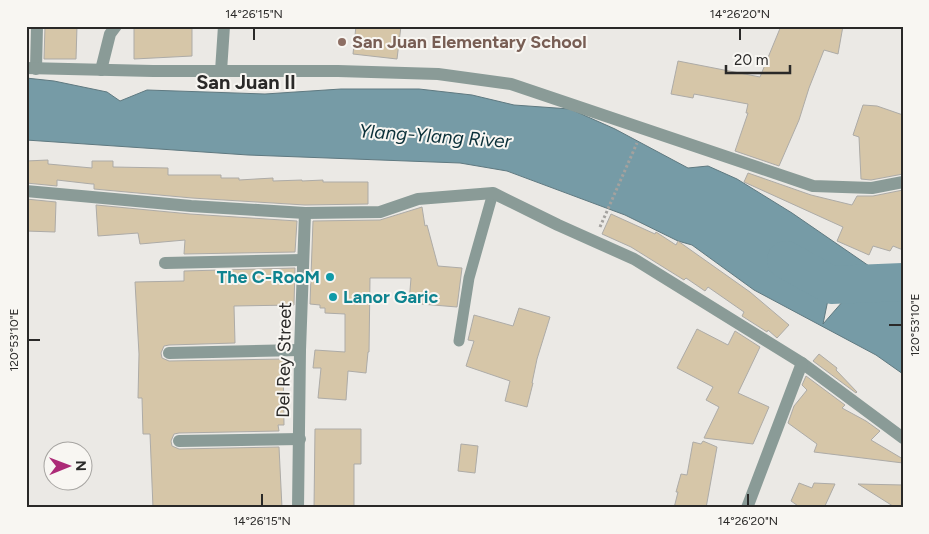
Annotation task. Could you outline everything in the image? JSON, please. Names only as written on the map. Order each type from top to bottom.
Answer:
[{"type":"street","points":[[37,26],[31,68],[438,74],[511,84],[813,186],[872,188],[903,182]]},
{"type":"street","points":[[101,70],[110,34],[116,26]]},
{"type":"street","points":[[220,71],[224,26]]},
{"type":"street","points":[[26,191],[191,206],[305,213],[380,212],[418,199],[493,193],[634,259],[802,363],[903,438]]},
{"type":"street","name":"Del Rey Street","points":[[298,508],[300,350],[305,213]]},
{"type":"street","points":[[165,263],[303,260]]},
{"type":"street","points":[[169,352],[300,350]]},
{"type":"street","points":[[747,508],[802,363]]},
{"type":"street","points":[[180,441],[300,439]]},
{"type":"lane","points":[[460,341],[469,278],[493,193]]},
{"type":"path","points":[[608,210],[638,139]]},
{"type":"water","points":[[26,78],[54,81],[107,92],[120,101],[147,90],[265,94],[341,89],[419,89],[472,95],[514,105],[570,109],[615,129],[688,168],[708,166],[737,179],[792,213],[872,268],[903,269],[903,374],[876,355],[754,290],[692,245],[678,241],[625,215],[507,171],[460,163],[248,155],[26,140]],"holes":[[[871,269],[823,324],[831,285]]]},
{"type":"building","points":[[45,26],[77,26],[76,59],[44,59]]},
{"type":"building","points":[[134,26],[192,26],[192,56],[134,59]]},
{"type":"building","points":[[356,26],[401,26],[397,59],[353,54]]},
{"type":"building","points":[[781,26],[843,26],[838,54],[824,50],[799,120],[779,166],[735,151],[748,113],[746,113],[748,104],[694,94],[693,98],[671,94],[678,61],[760,77]]},
{"type":"building","points":[[863,105],[877,106],[903,115],[903,174],[871,180],[861,179],[859,137],[853,135]]},
{"type":"building","points":[[48,160],[48,164],[92,168],[92,161],[113,161],[113,167],[168,168],[168,175],[221,175],[221,178],[239,178],[239,180],[273,178],[273,181],[323,180],[323,182],[368,182],[368,204],[305,205],[192,198],[94,189],[94,184],[57,180],[57,186],[26,183],[26,161]]},
{"type":"building","points":[[748,173],[811,195],[852,205],[857,196],[873,196],[903,190],[903,250],[893,246],[890,251],[873,246],[869,255],[837,241],[843,227],[744,182]]},
{"type":"building","points":[[26,199],[56,202],[55,232],[26,231]]},
{"type":"building","points":[[96,205],[190,214],[297,221],[295,252],[184,254],[185,240],[140,244],[138,233],[98,236]]},
{"type":"building","points":[[422,207],[425,226],[427,225],[438,266],[462,268],[457,307],[409,303],[411,278],[370,278],[369,352],[366,373],[348,371],[346,400],[318,398],[321,368],[313,368],[315,350],[345,352],[345,314],[325,313],[325,308],[320,308],[320,305],[310,304],[313,221],[380,220]]},
{"type":"building","points":[[611,214],[655,234],[656,232],[676,245],[678,241],[750,292],[789,325],[777,338],[768,330],[767,332],[742,316],[744,312],[708,287],[705,291],[631,247],[602,234]]},
{"type":"building","points":[[295,268],[294,305],[234,306],[235,343],[169,345],[164,346],[161,353],[162,358],[169,361],[283,359],[284,425],[278,425],[279,431],[179,433],[174,434],[171,441],[172,446],[179,449],[279,447],[282,508],[153,508],[150,434],[143,434],[142,398],[138,398],[139,354],[135,282],[184,281],[184,271]]},
{"type":"building","points":[[519,308],[550,317],[537,359],[527,407],[505,401],[510,381],[466,366],[474,341],[468,340],[474,315],[513,326]]},
{"type":"building","points":[[697,329],[728,345],[735,331],[760,347],[738,393],[769,407],[753,444],[704,438],[719,407],[706,400],[713,387],[677,368]]},
{"type":"building","points":[[819,354],[837,368],[836,370],[856,393],[813,361]]},
{"type":"building","points":[[806,376],[845,405],[842,408],[880,431],[871,440],[903,459],[903,463],[814,452],[817,444],[788,423],[794,406],[807,390],[802,385]]},
{"type":"building","points":[[315,429],[361,429],[361,464],[354,464],[354,508],[314,508]]},
{"type":"building","points":[[703,441],[717,447],[706,508],[674,508],[681,474],[687,475],[693,442],[701,444]]},
{"type":"building","points":[[461,444],[478,446],[475,473],[458,471]]},
{"type":"building","points":[[799,483],[812,488],[814,483],[835,484],[824,508],[801,508],[791,501]]},
{"type":"building","points":[[858,484],[903,485],[903,508],[896,508]]},
{"type":"waterway","name":"Ylang-Ylang River","points":[[786,260],[831,285],[903,282]]},
{"type":"place","name":"San Juan Elementary School","points":[[342,42]]},
{"type":"place","name":"The C-RooM","points":[[330,277]]},
{"type":"place","name":"Lanor Garic","points":[[333,297]]},
{"type":"district","name":"San Juan II","points":[[246,82]]}]
